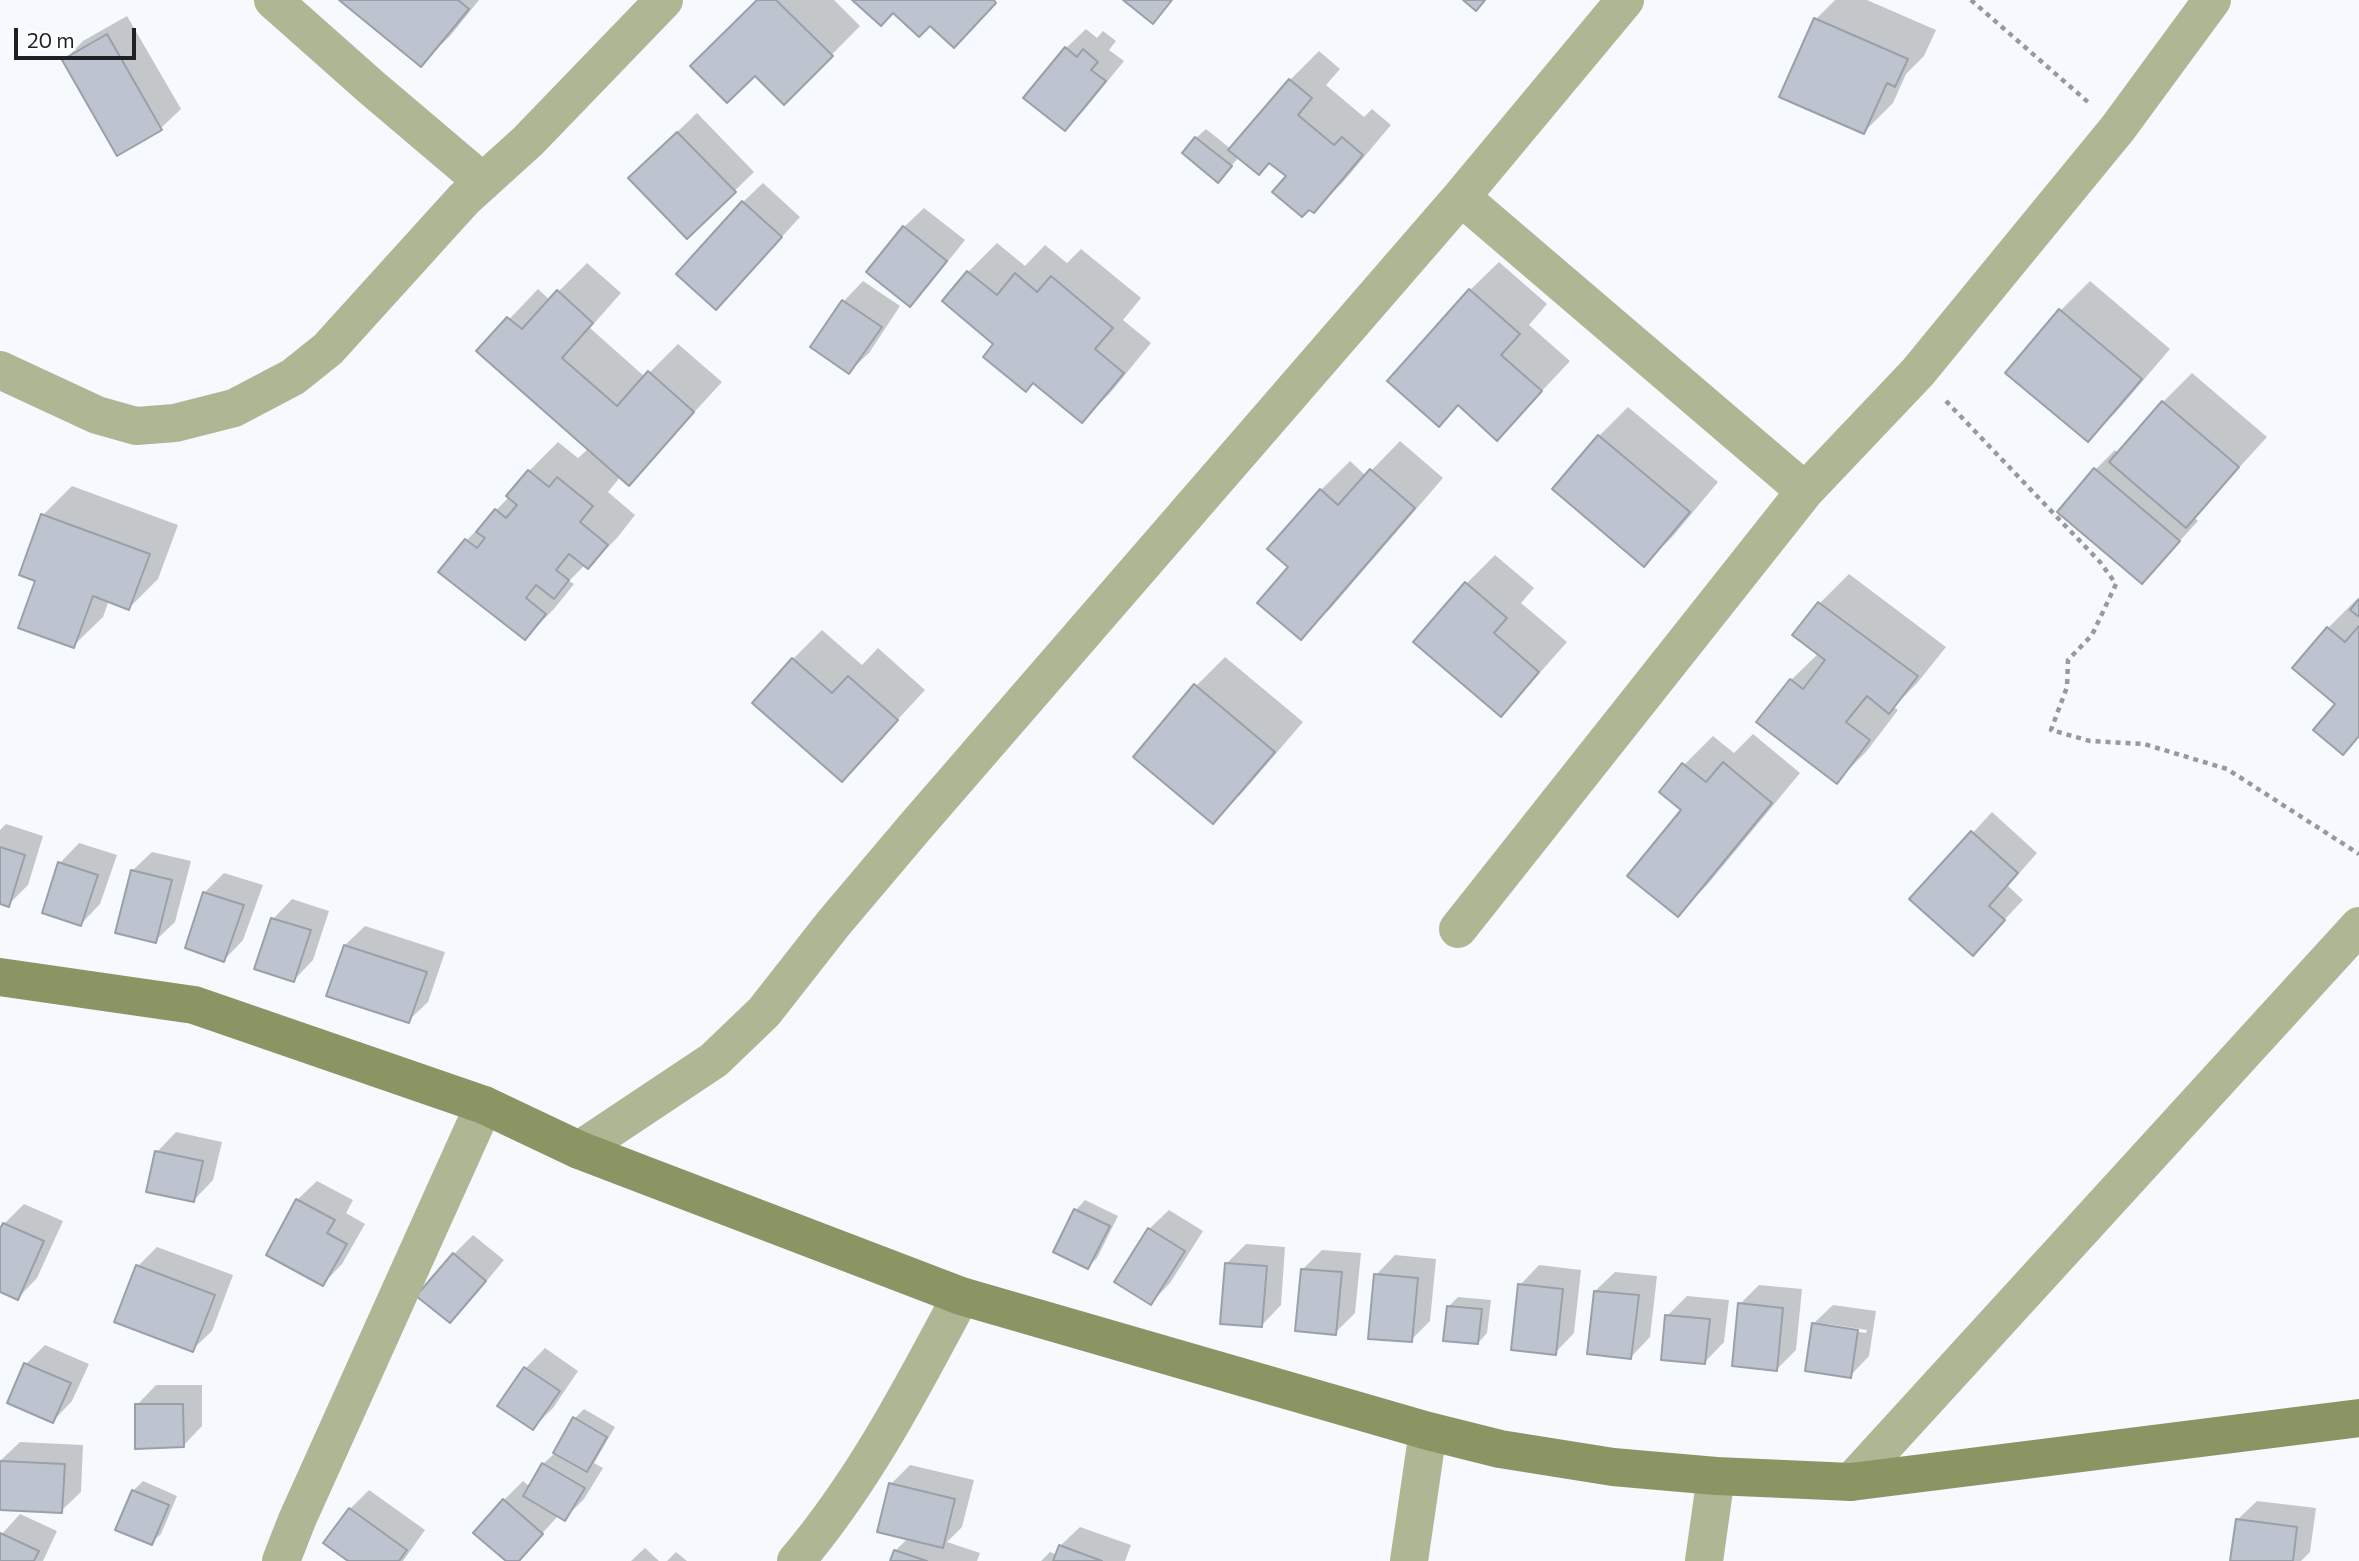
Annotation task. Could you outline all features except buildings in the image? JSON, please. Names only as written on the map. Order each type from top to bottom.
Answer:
[{"type":"street","points":[[273,0],[483,181]]},
{"type":"street","points":[[0,370],[97,415],[136,426],[175,423],[234,408],[293,377],[328,349],[464,199],[528,141],[664,0]]},
{"type":"street","points":[[579,1150],[714,1059],[764,1012],[833,924],[915,827],[1461,197],[1625,0]]},
{"type":"street","points":[[1458,929],[1805,491],[1918,372],[2118,128],[2213,0]]},
{"type":"street","points":[[1461,197],[1805,491]]},
{"type":"street","points":[[1851,1482],[2359,926]]},
{"type":"street","points":[[0,977],[194,1004],[484,1105],[579,1150],[961,1296],[1428,1431],[1500,1449],[1613,1467],[1716,1476],[1851,1482],[2359,1418]]},
{"type":"street","points":[[281,1561],[484,1105]]},
{"type":"street","points":[[796,1561],[826,1525],[895,1419],[961,1296]]},
{"type":"street","points":[[1409,1561],[1428,1431]]},
{"type":"street","points":[[1704,1561],[1716,1476]]},
{"type":"path","points":[[1970,0],[2118,128]]},
{"type":"path","points":[[1918,372],[2100,562],[2116,584],[2092,635],[2068,660],[2067,687],[2051,730],[2090,741],[2144,744],[2227,769],[2359,854]]}]
